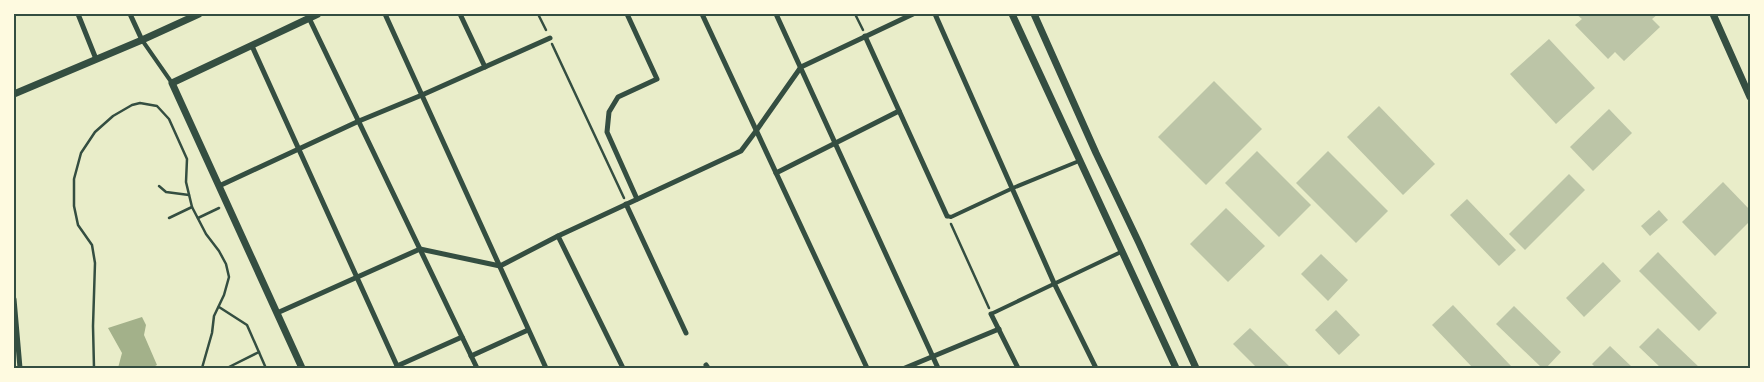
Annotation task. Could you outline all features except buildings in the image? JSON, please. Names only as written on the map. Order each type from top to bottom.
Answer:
[{"type":"street","points":[[78,14],[96,59]]},
{"type":"street","points":[[130,14],[142,40],[172,83],[302,368]]},
{"type":"street","points":[[14,94],[142,40],[190,16],[199,14]]},
{"type":"street","points":[[172,83],[318,14]]},
{"type":"street","points":[[385,14],[546,368]]},
{"type":"street","points":[[460,14],[485,67]]},
{"type":"street","points":[[627,14],[657,79],[618,97],[609,112],[607,132],[637,199]]},
{"type":"street","points":[[702,14],[867,368]]},
{"type":"street","points":[[776,14],[938,368]]},
{"type":"street","points":[[277,313],[420,249],[500,266],[558,236],[741,151],[801,66],[913,14]]},
{"type":"street","points":[[935,14],[1054,283],[1096,368]]},
{"type":"street","points":[[1012,14],[1176,368]]},
{"type":"street","points":[[1034,14],[1096,154],[1196,368]]},
{"type":"street","points":[[1713,14],[1750,96]]},
{"type":"street","points":[[310,18],[477,368]]},
{"type":"street","points":[[865,36],[947,216],[951,217],[1013,188],[1079,161]]},
{"type":"street","points":[[219,186],[359,121],[550,38]]},
{"type":"street","points":[[252,46],[398,367],[462,337]]},
{"type":"street","points":[[776,173],[899,112]]},
{"type":"street","points":[[626,204],[686,332]]},
{"type":"street","points":[[558,236],[624,368]]},
{"type":"street","points":[[1018,368],[992,314],[1123,251]]},
{"type":"street","points":[[14,299],[20,368]]},
{"type":"street","points":[[905,368],[999,329]]},
{"type":"street","points":[[471,356],[528,330]]},
{"type":"path","points":[[538,14],[626,204]]},
{"type":"path","points":[[855,14],[865,36]]},
{"type":"path","points":[[94,368],[92,326],[95,263],[92,245],[78,225],[74,206],[74,179],[81,153],[94,132],[113,116],[132,105],[140,103],[157,106],[169,118],[186,159],[186,182],[192,207],[206,234],[220,251],[226,264],[229,277],[224,295],[214,316],[212,332],[202,368]]},
{"type":"path","points":[[159,186],[166,192],[189,195]]},
{"type":"path","points":[[198,218],[227,204]]},
{"type":"path","points":[[168,218],[192,207]]},
{"type":"path","points":[[947,216],[992,314]]},
{"type":"path","points":[[219,307],[247,325],[265,366]]},
{"type":"path","points":[[227,368],[260,352]]},
{"type":"shaded area","points":[[142,317],[146,325],[144,335],[157,365],[151,368],[118,368],[122,353],[108,328]]}]
